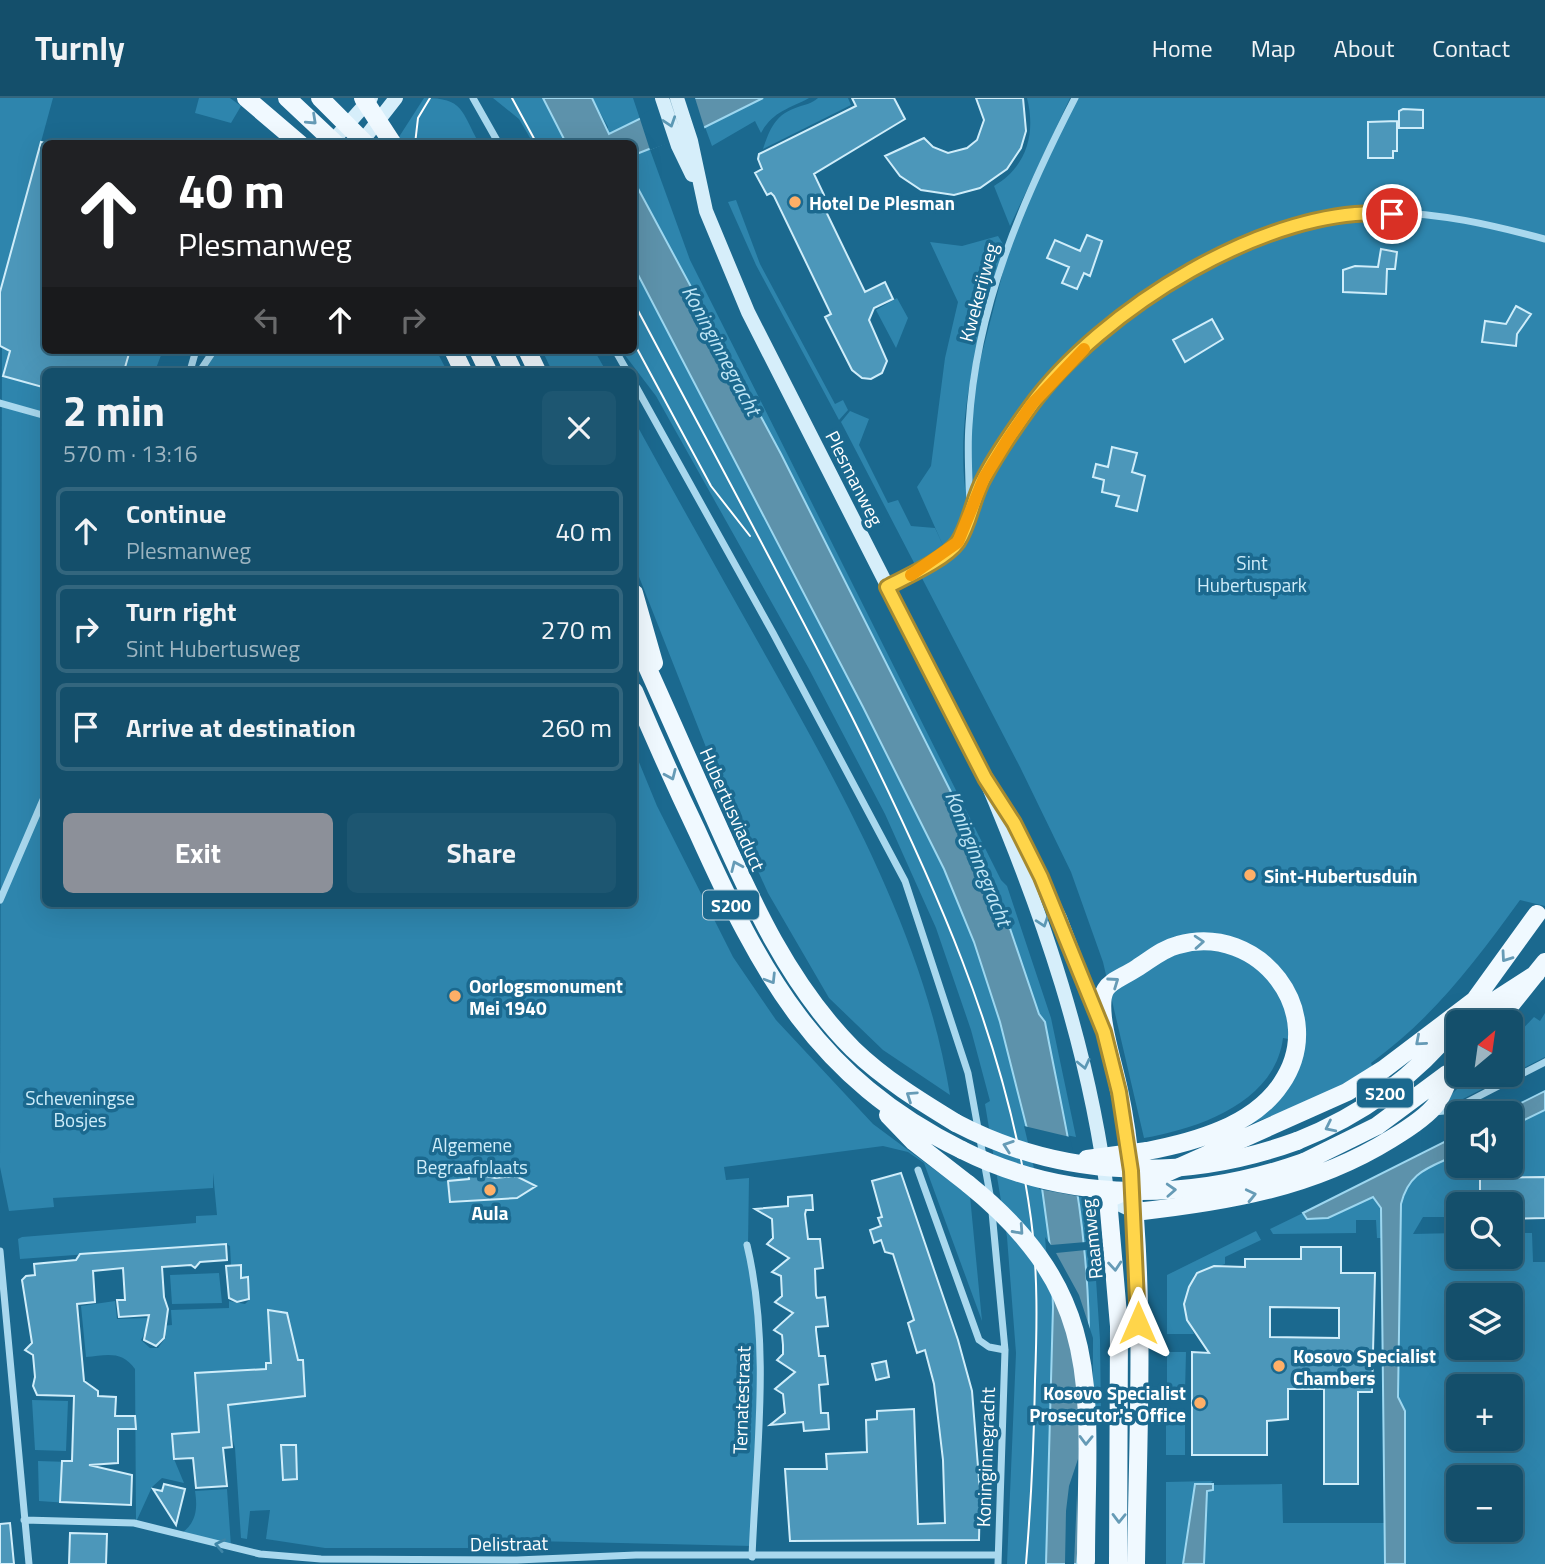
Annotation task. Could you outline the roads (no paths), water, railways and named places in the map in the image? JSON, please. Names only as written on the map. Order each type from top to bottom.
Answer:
[{"type":"main road","points":[[246,98],[295,140]]},
{"type":"main road","points":[[287,98],[332,140]]},
{"type":"main road","points":[[320,98],[362,140]]},
{"type":"main road","points":[[363,140],[396,98]]},
{"type":"main road","name":"Plesmanweg","points":[[662,98],[684,144],[700,192],[748,312],[985,778],[1025,873],[1067,998]]},
{"type":"main road","name":"Plesmanweg","points":[[677,98],[684,144]]},
{"type":"main road","points":[[333,140],[367,100],[391,140]]},
{"type":"main road","points":[[637,604],[667,711]]},
{"type":"main road","name":"Hubertusviaduct","points":[[637,645],[738,872],[771,937],[799,983],[858,1054],[906,1092],[956,1123],[1005,1145],[1063,1162],[1135,1170],[1186,1168],[1237,1160],[1297,1142],[1342,1121],[1385,1093],[1425,1059],[1446,1036]]},
{"type":"main road","name":"S200","points":[[638,707],[725,893],[769,977],[811,1033],[852,1076],[909,1120],[962,1150],[1046,1180],[1080,1187],[1132,1191],[1210,1187],[1252,1179],[1304,1162],[1385,1121],[1446,1073]]},
{"type":"main road","name":"Plesmanweg","points":[[985,778],[1014,823],[1047,890],[1104,1032],[1123,1112],[1135,1212]]},
{"type":"main road","name":"Hubertusviaduct","points":[[1468,1010],[1536,914]]},
{"type":"main road","points":[[1063,1162],[1154,1150],[1199,1138],[1243,1118],[1277,1090],[1294,1055],[1295,1012],[1287,990],[1273,970],[1260,958],[1238,946],[1210,941],[1179,944],[1116,979],[1102,995],[1104,1032]]},
{"type":"main road","points":[[1108,1199],[1347,1092],[1384,1069],[1475,1000],[1494,1001],[1541,968]]},
{"type":"main road","points":[[1507,1010],[1541,968]]},
{"type":"main road","name":"Raamweg","points":[[1067,998],[1091,1097],[1108,1199],[1119,1326],[1118,1564]]},
{"type":"main road","points":[[852,1076],[914,1142],[1002,1212],[1034,1248],[1058,1286],[1073,1321],[1086,1382],[1086,1562]]},
{"type":"main road","points":[[1108,1199],[1135,1212],[1217,1201],[1270,1190],[1326,1171],[1379,1146],[1437,1103],[1446,1084]]},
{"type":"main road","points":[[1201,1157],[1217,1201]]},
{"type":"main road","points":[[1135,1212],[1138,1304],[1136,1564]]},
{"type":"street","points":[[473,98],[497,140]]},
{"type":"street","name":"Kwekerijweg","points":[[970,509],[968,426],[975,363],[1009,238],[1075,98]]},
{"type":"street","points":[[887,587],[958,542],[984,478],[1032,404],[1110,323],[1153,293],[1246,244],[1323,219],[1386,213],[1442,216],[1545,239]]},
{"type":"street","name":"Koninginnegracht","points":[[637,388],[774,633],[905,881],[950,1016],[974,1100],[994,1222],[1004,1350],[998,1560]]},
{"type":"street","points":[[0,403],[42,415]]},
{"type":"street","points":[[0,900],[42,802]]},
{"type":"street","points":[[1426,1113],[1452,1110],[1545,1062]]},
{"type":"street","points":[[918,1170],[979,1340],[989,1347],[1004,1350]]},
{"type":"street","name":"Ternatestraat","points":[[747,1245],[758,1304],[759,1344],[752,1557]]},
{"type":"street","points":[[0,1251],[29,1564]]},
{"type":"street","name":"Delistraat","points":[[24,1520],[134,1523],[260,1554],[321,1561],[517,1562],[636,1555],[998,1560]]},
{"type":"water","points":[[543,98],[592,98],[609,134],[682,98],[763,98],[705,127],[637,154],[637,140],[564,140]]},
{"type":"water","points":[[637,187],[781,454],[957,804],[1001,902],[1039,1014],[1045,1022],[1077,1190],[1087,1286],[1088,1405],[1077,1564],[1046,1564],[1053,1307],[1051,1254],[1042,1188],[1000,1022],[974,942],[944,869],[863,707],[637,273]]},
{"type":"water","points":[[1545,1091],[1545,1110],[1523,1121],[1523,1102]]},
{"type":"water","points":[[1446,1141],[1446,1159],[1415,1177],[1409,1184],[1401,1204],[1398,1397],[1405,1411],[1405,1564],[1385,1564],[1381,1208],[1373,1197],[1328,1218],[1307,1219],[1303,1213]]},
{"type":"water","points":[[1195,1484],[1213,1484],[1213,1490],[1207,1491],[1204,1564],[1183,1564]]},
{"type":"tram line","points":[[415,140],[418,118],[430,98]]},
{"type":"tram line","points":[[512,98],[535,140]]},
{"type":"tram line","points":[[637,309],[852,717],[937,899],[985,1023],[1020,1153],[1035,1260],[1034,1427],[1026,1564]]},
{"type":"tram line","points":[[637,349],[711,486],[750,536]]},
{"type":"place","name":"Hotel De Plesman","points":[[795,202]]},
{"type":"place","name":"Sint-Hubertusduin","points":[[1250,875]]},
{"type":"place","name":"Oorlogsmonument Mei 1940","points":[[455,996]]},
{"type":"place","name":"Aula","points":[[490,1190]]},
{"type":"place","name":"Kosovo Specialist Chambers","points":[[1279,1366]]},
{"type":"place","name":"Kosovo Specialist Prosecutor's Office","points":[[1200,1403]]},
{"type":"park label","name":"Sint Hubertuspark","points":[[1252,573]]},
{"type":"park label","name":"Scheveningse Bosjes","points":[[80,1108]]},
{"type":"park label","name":"Algemene Begraafplaats","points":[[472,1155]]}]
